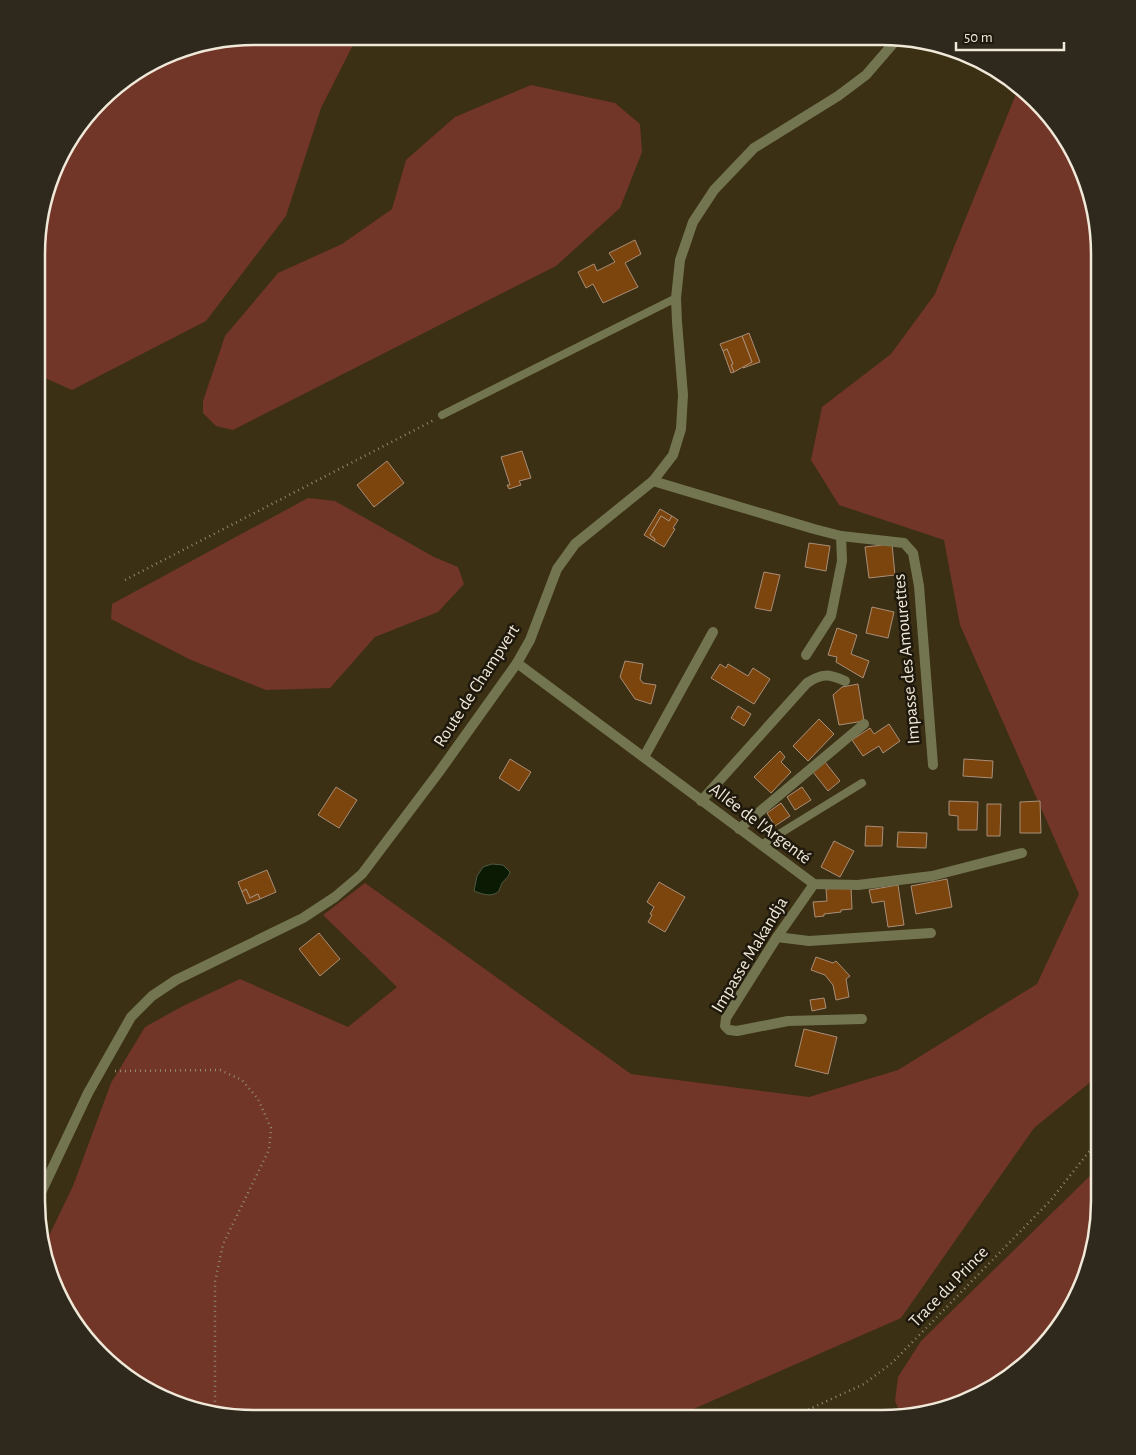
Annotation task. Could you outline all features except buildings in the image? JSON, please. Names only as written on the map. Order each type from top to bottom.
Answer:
[{"type":"street","name":"Route de Champvert","points":[[45,1184],[88,1093],[131,1017],[152,996],[176,980],[303,918],[334,898],[362,874],[439,772],[516,663],[530,640],[557,569],[575,544],[653,481],[672,455],[681,429],[683,395],[676,298],[680,260],[693,222],[714,190],[754,148],[838,96],[866,75],[892,45]]},
{"type":"street","name":"Impasse des Amourettes","points":[[653,481],[841,536],[904,543],[913,553],[920,586],[933,765]]},
{"type":"street","points":[[806,655],[831,616],[842,561],[841,536]]},
{"type":"street","points":[[644,757],[713,632]]},
{"type":"street","name":"Allée de l'Argenté","points":[[516,663],[814,884],[858,885],[932,876],[1022,853]]},
{"type":"street","points":[[701,800],[807,683],[817,676],[831,676],[845,682]]},
{"type":"street","points":[[739,829],[864,724]]},
{"type":"street","name":"Impasse Makandja","points":[[814,884],[777,937],[726,1018],[725,1026],[729,1030],[737,1031],[788,1021],[862,1019]]},
{"type":"street","points":[[777,937],[809,941],[931,933]]},
{"type":"lane","points":[[442,416],[676,298]]},
{"type":"lane","points":[[761,846],[862,783]]},
{"type":"path","points":[[125,580],[442,416]]},
{"type":"path","points":[[101,1071],[220,1070],[242,1080],[258,1099],[271,1128],[269,1150],[223,1244],[215,1282],[214,1406]]},
{"type":"path","name":"Trace du Prince","points":[[807,1410],[864,1384],[892,1363],[1050,1201],[1091,1149]]},
{"type":"shaded area","points":[[241,45],[353,45],[321,108],[286,216],[206,321],[72,390],[45,378],[45,241],[49,213],[56,187],[73,150],[88,127],[106,106],[138,80],[187,56],[213,49]]},
{"type":"shaded area","points":[[531,85],[615,103],[640,124],[642,152],[620,208],[556,266],[233,430],[216,426],[203,413],[203,401],[225,336],[278,273],[342,244],[392,209],[406,160],[455,117]]},
{"type":"shaded area","points":[[1016,94],[1039,116],[1063,150],[1075,174],[1084,200],[1091,241],[1091,1082],[1034,1128],[901,1318],[691,1410],[241,1410],[213,1406],[187,1399],[150,1382],[127,1367],[106,1349],[80,1317],[61,1281],[48,1237],[73,1186],[111,1083],[145,1027],[183,1006],[240,979],[348,1027],[397,987],[323,915],[365,883],[631,1074],[809,1097],[898,1070],[1037,984],[1079,894],[960,625],[944,540],[839,505],[811,460],[822,407],[891,354],[935,294]]},
{"type":"shaded area","points":[[308,498],[335,501],[434,557],[458,567],[464,584],[438,612],[375,637],[330,688],[266,690],[191,660],[111,619],[112,604]]},
{"type":"shaded area","points":[[492,864],[503,865],[510,872],[499,891],[490,895],[474,891],[477,876],[483,867]]},
{"type":"shaded area","points":[[1091,1175],[1091,1214],[1087,1242],[1080,1268],[1056,1317],[1030,1349],[998,1375],[962,1394],[936,1403],[899,1409],[895,1401],[898,1377],[921,1341]]}]
